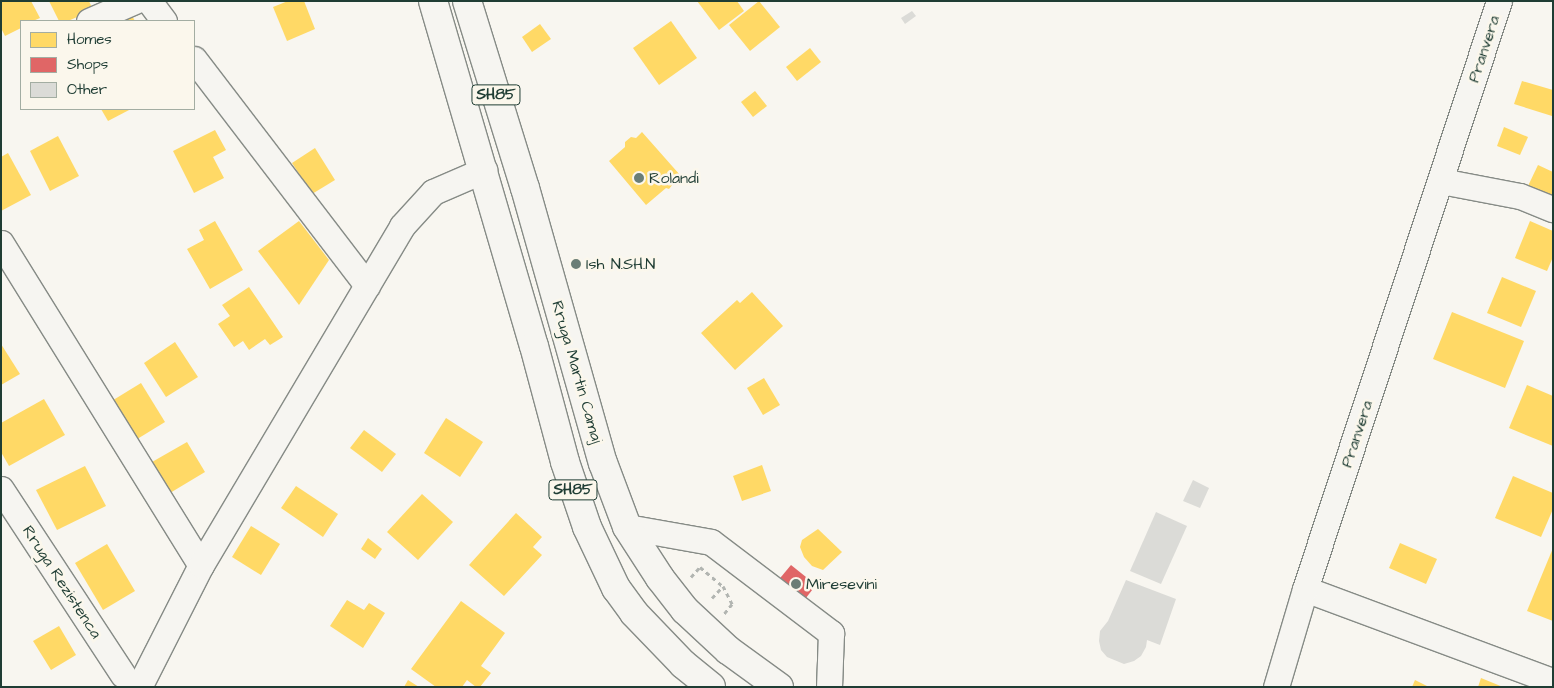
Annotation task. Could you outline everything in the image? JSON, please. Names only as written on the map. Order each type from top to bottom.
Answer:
[{"type":"highway","name":"SH85","points":[[433,1],[484,170],[565,462],[587,527],[616,588],[634,614],[683,664],[711,687]]},
{"type":"highway","name":"Rruga Martin Camaj","points":[[467,1],[525,188],[603,463],[626,527],[673,595],[707,632],[779,687]]},
{"type":"street","points":[[91,20],[136,1]]},
{"type":"street","points":[[149,1],[163,20]]},
{"type":"street","name":"Pranvera","points":[[1276,687],[1305,589],[1500,1]]},
{"type":"street","points":[[195,61],[366,284]]},
{"type":"street","points":[[127,684],[201,565],[402,226],[433,192],[484,170]]},
{"type":"street","points":[[1440,182],[1520,196],[1553,209]]},
{"type":"street","points":[[1,243],[201,565]]},
{"type":"street","name":"Rruga Rezistenca","points":[[1,489],[127,684]]},
{"type":"street","points":[[626,527],[711,542],[831,633],[829,687]]},
{"type":"street","points":[[1305,589],[1553,681]]},
{"type":"path","points":[[673,595],[700,567],[723,586],[732,604],[707,632]]},
{"type":"path","points":[[712,598],[723,586]]},
{"type":"building: Homes","points":[[1,1],[31,1],[40,18],[35,20],[20,20],[20,28],[5,36],[1,28]]},
{"type":"building: Homes","points":[[49,1],[89,1],[93,10],[70,20],[58,20]]},
{"type":"building: Homes","points":[[288,1],[304,1],[315,29],[287,41],[273,7]]},
{"type":"building: Homes","points":[[697,1],[737,1],[744,11],[719,30]]},
{"type":"building: Homes","points":[[759,1],[780,27],[750,51],[729,25]]},
{"type":"building: Homes","points":[[128,9],[134,20],[106,20]]},
{"type":"building: Homes","points":[[671,21],[697,58],[659,85],[633,48]]},
{"type":"building: Homes","points":[[540,24],[551,39],[532,52],[522,37]]},
{"type":"building: Homes","points":[[810,48],[821,62],[797,81],[786,67]]},
{"type":"building: Homes","points":[[1522,81],[1553,90],[1552,116],[1514,104]]},
{"type":"building: Homes","points":[[755,91],[767,106],[753,117],[741,102]]},
{"type":"building: Homes","points":[[102,110],[129,110],[108,121]]},
{"type":"building: Homes","points":[[1504,127],[1528,137],[1520,155],[1497,146]]},
{"type":"building: Homes","points":[[215,130],[226,150],[213,157],[224,178],[194,193],[173,151]]},
{"type":"building: Homes","points":[[642,132],[680,175],[669,189],[666,188],[646,205],[609,161],[625,147],[625,142],[631,137],[636,138]]},
{"type":"building: Homes","points":[[58,136],[79,176],[50,191],[30,151]]},
{"type":"building: Homes","points":[[315,148],[335,180],[312,194],[292,163]]},
{"type":"building: Homes","points":[[8,153],[31,195],[1,211],[1,157]]},
{"type":"building: Homes","points":[[1538,165],[1553,172],[1553,200],[1527,188]]},
{"type":"building: Homes","points":[[215,221],[243,270],[210,289],[187,249],[204,240],[199,230]]},
{"type":"building: Homes","points":[[299,221],[329,260],[299,305],[258,251]]},
{"type":"building: Homes","points":[[1530,221],[1553,231],[1553,257],[1547,271],[1515,258]]},
{"type":"building: Homes","points":[[1502,277],[1536,291],[1521,327],[1487,313]]},
{"type":"building: Homes","points":[[249,287],[283,337],[270,345],[265,339],[249,350],[243,341],[234,347],[218,324],[230,316],[222,305]]},
{"type":"building: Homes","points":[[752,292],[783,326],[735,370],[701,333],[737,300],[740,303]]},
{"type":"building: Homes","points":[[1452,312],[1524,341],[1505,388],[1433,359]]},
{"type":"building: Homes","points":[[175,342],[198,377],[166,397],[144,363]]},
{"type":"building: Homes","points":[[1,344],[20,374],[1,385]]},
{"type":"building: Homes","points":[[764,378],[780,405],[763,415],[747,388]]},
{"type":"building: Homes","points":[[141,383],[165,422],[134,441],[110,402]]},
{"type":"building: Homes","points":[[1527,385],[1553,396],[1553,446],[1509,428]]},
{"type":"building: Homes","points":[[44,399],[65,435],[9,466],[1,452],[1,423]]},
{"type":"building: Homes","points":[[446,418],[483,442],[460,477],[424,453]]},
{"type":"building: Homes","points":[[364,430],[396,454],[382,472],[350,448]]},
{"type":"building: Homes","points":[[187,442],[205,472],[170,493],[152,462]]},
{"type":"building: Homes","points":[[762,465],[771,491],[742,501],[733,476]]},
{"type":"building: Homes","points":[[85,466],[106,506],[57,530],[36,490]]},
{"type":"building: Homes","points":[[1513,476],[1553,493],[1553,509],[1541,537],[1495,518]]},
{"type":"building: Homes","points":[[296,486],[338,514],[323,537],[281,508]]},
{"type":"building: Homes","points":[[422,494],[453,522],[418,560],[387,532]]},
{"type":"building: Homes","points":[[516,513],[542,537],[533,547],[542,555],[504,596],[469,565]]},
{"type":"building: Homes","points":[[251,526],[280,544],[261,575],[232,557]]},
{"type":"building: Homes","points":[[818,529],[842,552],[823,570],[812,566],[804,557],[800,547],[802,540]]},
{"type":"building: Homes","points":[[368,538],[382,549],[375,559],[361,549]]},
{"type":"building: Homes","points":[[1400,543],[1437,559],[1426,584],[1389,568]]},
{"type":"building: Homes","points":[[107,544],[135,591],[103,610],[75,563]]},
{"type":"building: Homes","points":[[1553,548],[1553,621],[1527,611]]},
{"type":"building: Homes","points":[[347,600],[364,610],[369,603],[385,613],[363,648],[330,626]]},
{"type":"building: Homes","points":[[461,601],[505,633],[481,666],[491,673],[480,687],[476,687],[467,680],[462,687],[436,687],[411,669]]},
{"type":"building: Homes","points":[[59,626],[76,655],[51,670],[33,641]]},
{"type":"building: Homes","points":[[1481,678],[1503,687],[1478,687]]},
{"type":"building: Homes","points":[[408,680],[419,687],[404,687]]},
{"type":"building: Homes","points":[[1415,680],[1429,687],[1412,687]]},
{"type":"building: Shops","name":"Miresevini","points":[[791,565],[816,585],[802,603],[776,583]]},
{"type":"building: Other","points":[[912,11],[916,16],[905,24],[901,18]]},
{"type":"building: Other","points":[[1193,480],[1209,488],[1200,508],[1183,501]]},
{"type":"building: Other","points":[[1156,512],[1187,526],[1161,584],[1130,571]]},
{"type":"building: Other","points":[[1126,580],[1176,599],[1160,645],[1147,640],[1146,647],[1141,656],[1134,661],[1124,664],[1107,657],[1101,650],[1099,641],[1100,631],[1108,621]]},
{"type":"place","name":"Rolandi","points":[[639,178]]},
{"type":"place","name":"Ish N.SH.N","points":[[576,264]]},
{"type":"place","name":"Miresevini","points":[[796,584]]}]
